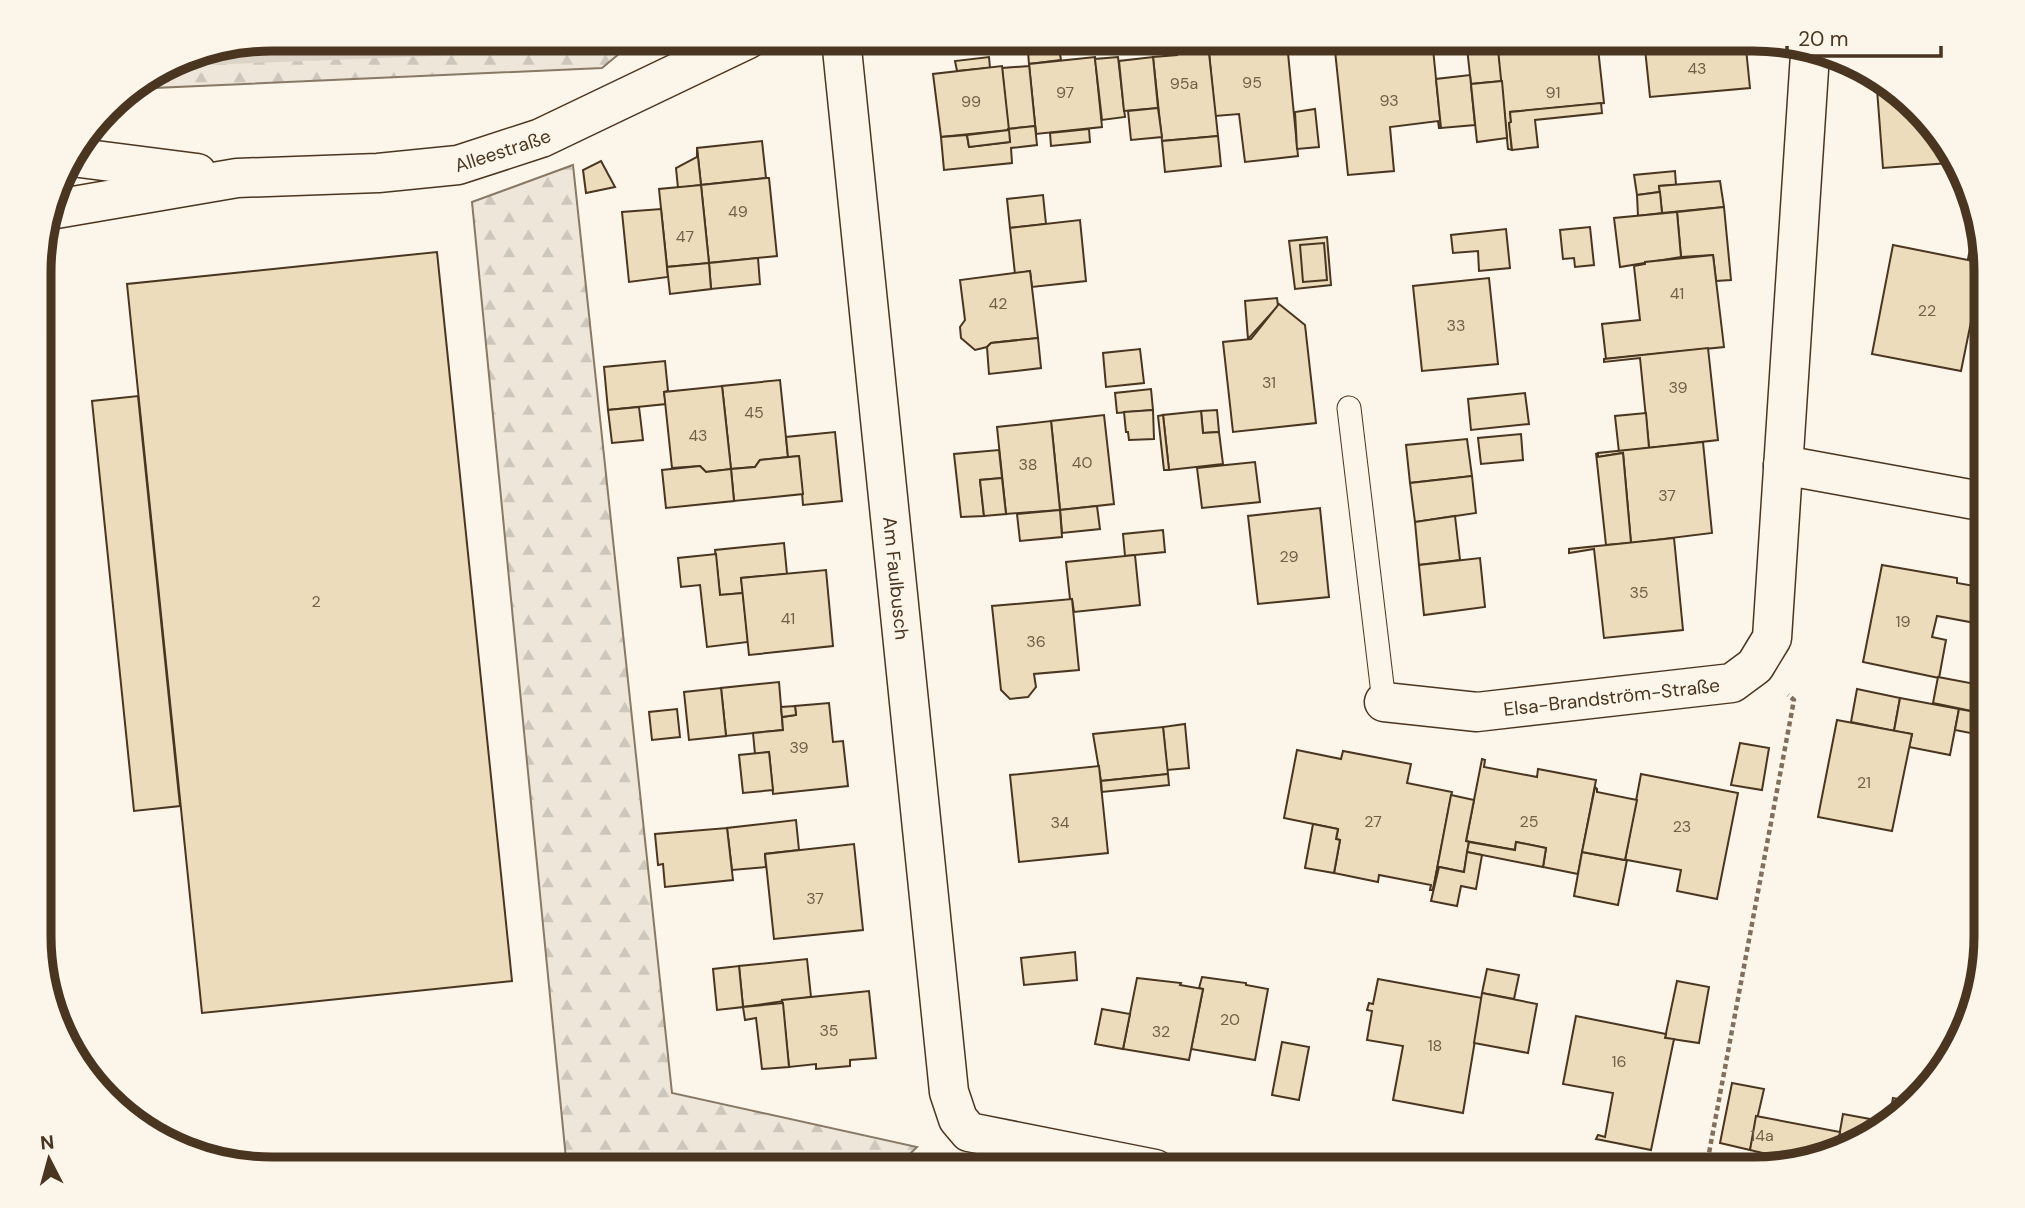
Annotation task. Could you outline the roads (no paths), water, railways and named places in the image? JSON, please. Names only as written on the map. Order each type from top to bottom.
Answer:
[{"type":"street","name":"Alleestraße","points":[[60,207],[237,178],[378,173],[458,165],[541,138],[721,51]]},
{"type":"street","name":"Am Faulbusch","points":[[842,51],[949,1092],[958,1119],[969,1132],[1095,1157]]},
{"type":"street","name":"Elsa-Brandström-Straße","points":[[1384,702],[1477,712],[1732,683],[1755,666],[1772,638],[1810,58]]},
{"type":"street","name":"Alleestraße","points":[[82,158],[237,178]]},
{"type":"street","points":[[1783,465],[1974,500]]},
{"type":"lane","points":[[1349,408],[1384,702]]},
{"type":"waterway","points":[[224,56],[359,51]]}]
